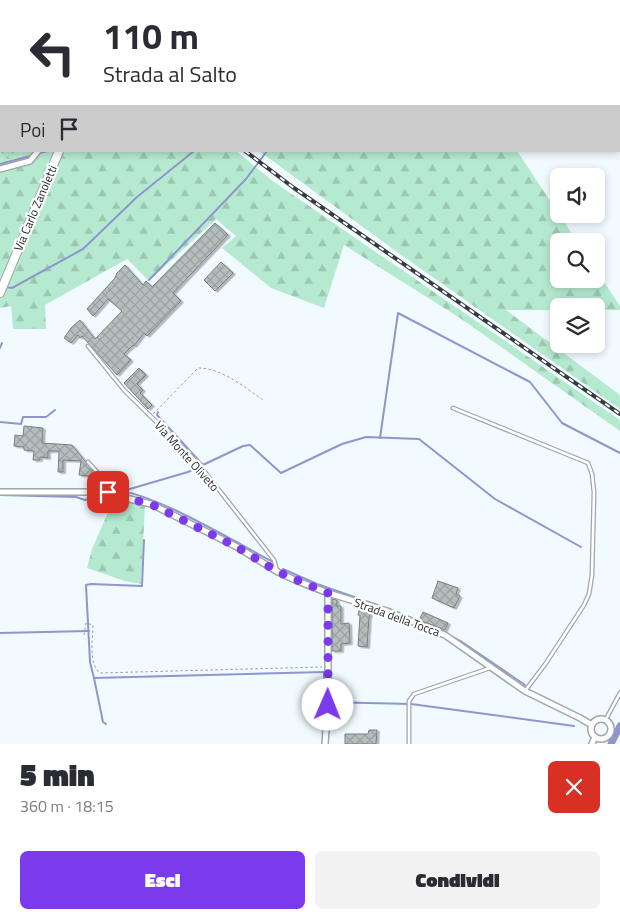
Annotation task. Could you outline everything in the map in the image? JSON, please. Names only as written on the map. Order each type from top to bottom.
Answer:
[{"type":"main road","name":"Via Carlo Zanoletti","points":[[1,290],[59,152]]},
{"type":"street","points":[[0,169],[30,162],[38,153]]},
{"type":"street","name":"Strada della Tocca","points":[[0,492],[110,492],[151,504],[237,547],[278,572],[328,593],[387,611],[445,635],[525,690],[592,726]]},
{"type":"street","points":[[325,744],[328,703],[328,593]]},
{"type":"street","points":[[599,718],[606,719],[611,725],[611,733],[602,739],[595,737],[591,732],[592,726],[599,718]]},
{"type":"street","points":[[592,744],[595,737]]},
{"type":"lane","name":"Via Monte Oliveto","points":[[88,346],[124,390],[198,464],[274,560],[278,572]]},
{"type":"lane","points":[[453,408],[588,463],[592,474],[594,492],[592,575],[589,594],[584,605],[546,663],[525,690]]},
{"type":"lane","points":[[88,462],[107,483],[110,492]]},
{"type":"lane","points":[[409,744],[409,702],[414,694],[492,667]]},
{"type":"lane","points":[[606,719],[620,693]]},
{"type":"path","points":[[151,416],[198,368],[206,368],[229,378],[263,400]]},
{"type":"path","points":[[84,634],[86,623],[93,624],[93,662],[96,671],[100,674],[328,667]]},
{"type":"green space","points":[[0,152],[20,152],[21,155],[0,160]]},
{"type":"green space","points":[[20,152],[237,152],[274,182],[620,420],[620,431],[460,318],[344,245],[324,308],[271,288],[222,248],[236,236],[216,219],[149,281],[127,259],[45,305],[46,329],[13,329],[11,306],[0,308],[0,160],[21,155]]},
{"type":"green space","points":[[260,152],[518,152],[550,201],[550,223],[565,223],[572,233],[550,233],[550,288],[605,288],[605,284],[620,306],[620,310],[605,310],[605,298],[550,298],[550,310],[506,310],[550,343],[550,353],[564,353],[620,395],[620,409],[397,252]]},
{"type":"green space","points":[[114,499],[145,505],[141,584],[125,581],[87,568],[92,549]]},
{"type":"building","points":[[215,223],[228,235],[173,293],[181,301],[147,336],[144,333],[134,346],[124,354],[131,360],[117,375],[82,336],[80,338],[78,335],[71,343],[64,338],[80,320],[95,339],[122,311],[108,299],[93,316],[87,309],[125,265],[143,285],[146,281],[152,287]]},
{"type":"building","points":[[221,262],[233,273],[215,291],[204,280]]},
{"type":"building","points":[[139,368],[146,375],[137,384],[143,390],[140,393],[152,405],[148,409],[124,383]]},
{"type":"building","points":[[24,426],[43,428],[42,443],[72,445],[98,477],[79,475],[81,461],[63,460],[63,472],[58,472],[59,451],[48,451],[48,458],[40,457],[40,460],[33,460],[34,451],[14,446],[15,435],[23,436]]},
{"type":"building","points":[[438,581],[458,588],[456,594],[460,596],[454,608],[432,598]]},
{"type":"building","points":[[332,599],[337,600],[337,606],[341,606],[341,624],[349,623],[350,643],[341,644],[341,651],[332,651]]},
{"type":"building","points":[[360,607],[372,611],[369,617],[367,647],[358,646],[360,615],[358,615]]},
{"type":"building","points":[[423,612],[448,623],[445,630],[422,621],[420,618]]},
{"type":"building","points":[[369,730],[377,730],[376,744],[345,744],[345,734],[368,734]]},
{"type":"waterway","points":[[39,153],[44,152]]},
{"type":"waterway","points":[[5,287],[12,288],[83,249],[137,197],[193,152]]},
{"type":"waterway","points":[[149,280],[246,179],[266,152]]},
{"type":"waterway","points":[[0,164],[34,155]]},
{"type":"waterway","points":[[380,438],[398,313],[530,382],[562,423],[620,453]]},
{"type":"waterway","points":[[0,348],[2,343]]},
{"type":"waterway","points":[[0,422],[21,424],[23,417],[46,417],[55,410]]},
{"type":"waterway","points":[[158,412],[157,415],[203,465]]},
{"type":"waterway","points":[[123,491],[188,472],[243,446],[250,445],[281,473],[342,444],[366,437],[419,439],[495,499],[581,547]]},
{"type":"waterway","points":[[111,492],[125,492],[166,506],[273,562]]},
{"type":"waterway","points":[[0,495],[76,497],[85,500],[104,494]]},
{"type":"waterway","points":[[144,540],[142,586],[86,585],[90,662],[94,678],[324,672],[324,702],[411,704],[574,726]]},
{"type":"waterway","points":[[283,569],[317,584],[377,605]]},
{"type":"waterway","points":[[0,633],[89,631]]},
{"type":"waterway","points":[[452,637],[525,685]]},
{"type":"waterway","points":[[94,678],[103,722],[106,724]]},
{"type":"waterway","points":[[611,744],[620,726]]},
{"type":"railway","points":[[246,152],[294,188],[620,414]]},
{"type":"route","points":[[108,492],[151,504],[237,547],[278,572],[328,593],[328,705]]}]
